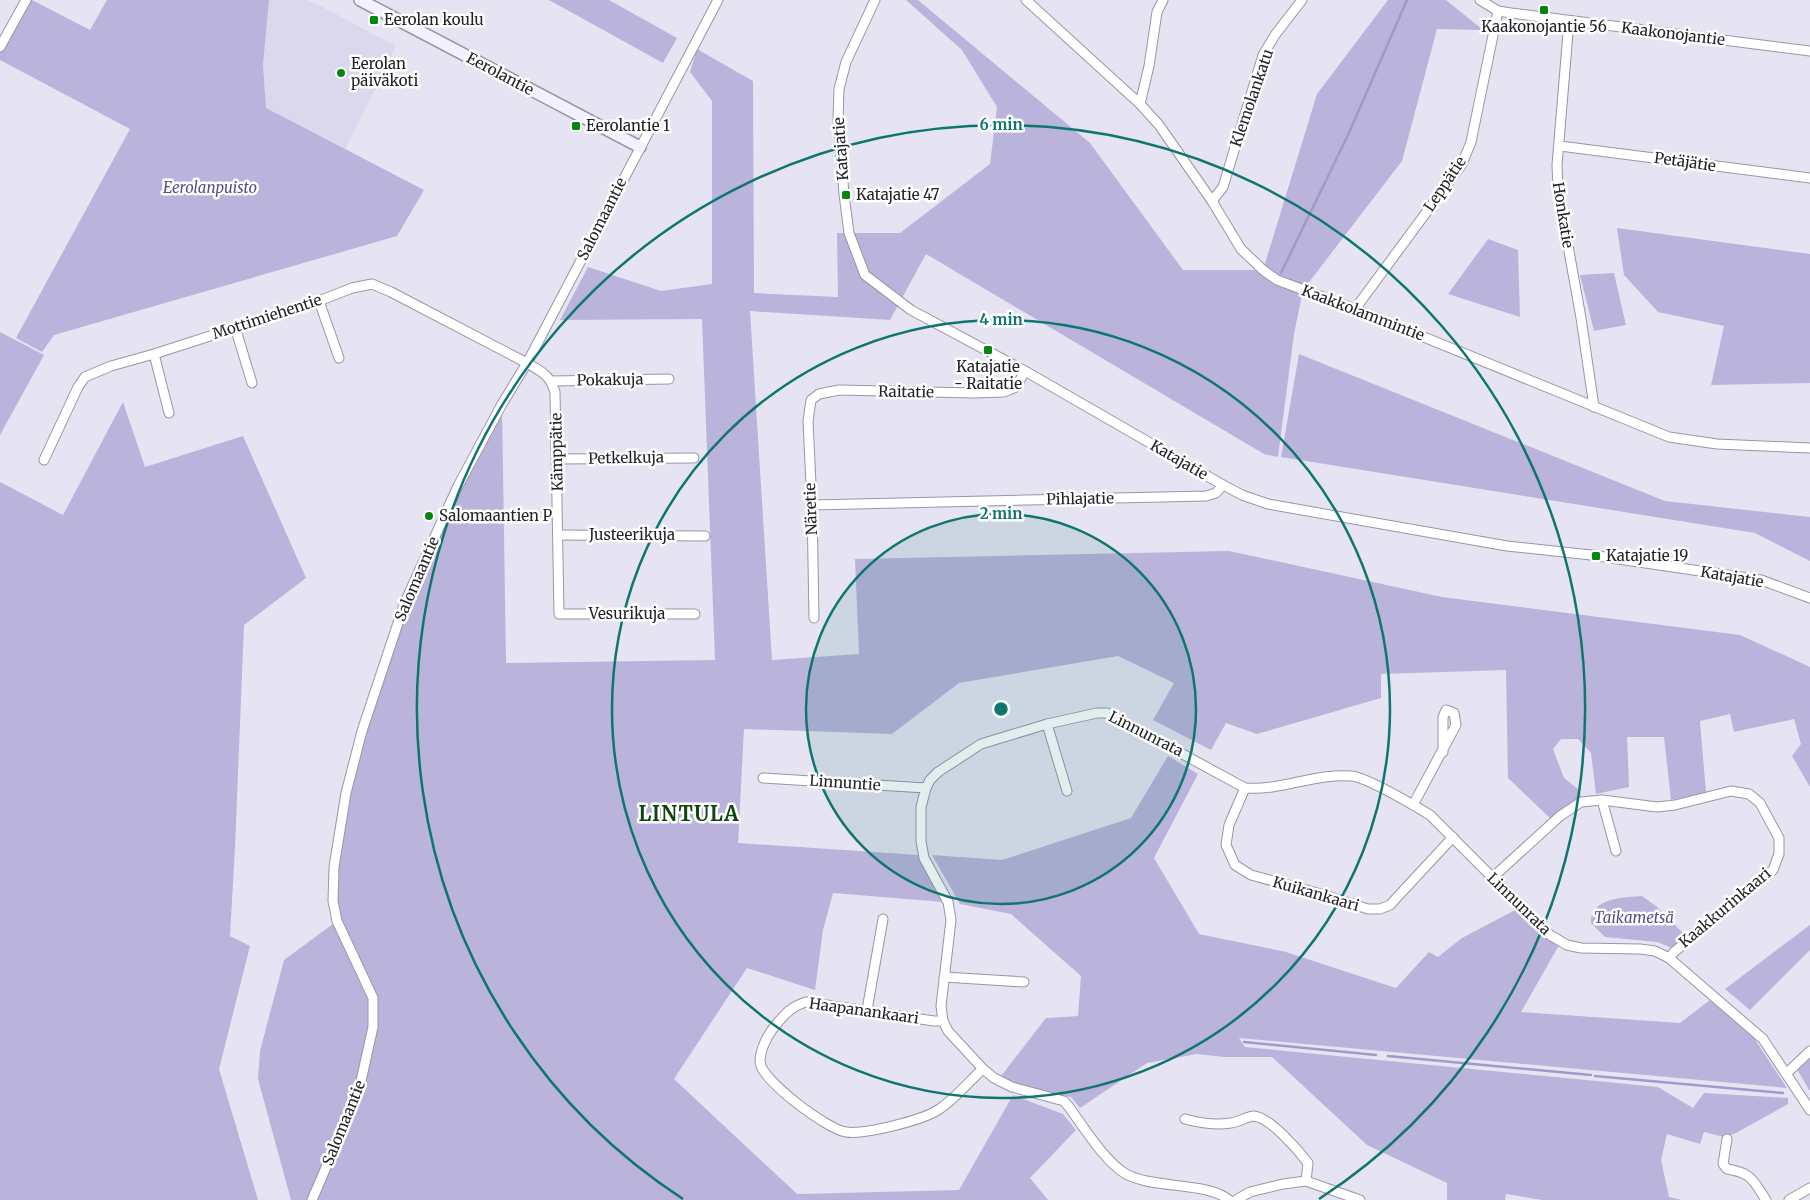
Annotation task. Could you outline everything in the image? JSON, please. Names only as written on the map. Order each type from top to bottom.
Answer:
[{"type":"street","points":[[0,48],[26,0]]},
{"type":"street","name":"Eerolantie","points":[[360,0],[640,147]]},
{"type":"street","name":"Salomaantie","points":[[312,1200],[359,1090],[373,1028],[373,998],[337,921],[333,901],[334,867],[346,793],[360,740],[405,602],[458,486],[502,404],[528,362],[718,0]]},
{"type":"street","name":"Katajatie","points":[[875,0],[846,62],[839,89],[838,120],[848,223],[852,243],[865,275],[911,310],[1025,371],[1223,485],[1242,495],[1268,504],[1507,546],[1591,555],[1761,580],[1810,598]]},
{"type":"street","name":"Kaakkolammintie","points":[[1026,0],[1038,5],[1140,104],[1159,125],[1212,201],[1241,249],[1277,280],[1355,309],[1669,437],[1717,444],[1810,448]]},
{"type":"street","points":[[1140,104],[1149,66],[1157,12],[1163,0]]},
{"type":"street","name":"Klemolankatu","points":[[1212,201],[1222,187],[1263,55],[1302,0]]},
{"type":"street","name":"Kaakonojantie","points":[[1480,0],[1498,11],[1569,22],[1810,51]]},
{"type":"street","name":"Leppätie","points":[[1355,309],[1462,164],[1471,142],[1498,11]]},
{"type":"street","name":"Honkatie","points":[[1569,22],[1557,165],[1558,190],[1581,318],[1594,407]]},
{"type":"street","name":"Petäjätie","points":[[1560,146],[1810,178]]},
{"type":"street","name":"Mottimiehentie","points":[[44,460],[78,387],[85,377],[111,366],[319,301],[352,288],[372,284],[528,362]]},
{"type":"street","points":[[319,301],[339,358]]},
{"type":"street","points":[[235,327],[252,383]]},
{"type":"street","points":[[154,354],[169,413]]},
{"type":"street","points":[[528,362],[552,381]]},
{"type":"street","name":"Raitatie","points":[[810,400],[820,394],[839,390],[1004,392],[1016,386],[1025,371]]},
{"type":"street","name":"Pokakuja","points":[[552,381],[668,379]]},
{"type":"street","name":"Kämppätie","points":[[552,381],[555,392],[560,614]]},
{"type":"street","name":"Näretie","points":[[810,400],[808,421],[814,618]]},
{"type":"street","name":"Petkelkuja","points":[[557,459],[694,458]]},
{"type":"street","name":"Pihlajatie","points":[[812,505],[1206,496],[1216,493],[1223,485]]},
{"type":"street","name":"Justeerikuja","points":[[558,535],[705,536]]},
{"type":"street","name":"Vesurikuja","points":[[560,614],[695,614]]},
{"type":"street","name":"Linnunrata","points":[[942,1020],[940,1006],[951,920],[948,902],[924,858],[921,842],[921,807],[930,780],[938,772],[981,744],[1047,724],[1097,713],[1107,713],[1245,788],[1262,789],[1335,776],[1353,776],[1413,805],[1430,816],[1550,935],[1567,945],[1581,948],[1640,949],[1655,951],[1669,958],[1763,1039],[1810,1110]]},
{"type":"street","points":[[1047,724],[1067,791]]},
{"type":"street","points":[[1413,805],[1443,752]]},
{"type":"street","name":"Linnuntie","points":[[764,778],[926,788]]},
{"type":"street","name":"Kuikankaari","points":[[1245,788],[1229,825],[1226,845],[1235,865],[1251,875],[1368,909],[1380,909],[1390,905],[1452,837]]},
{"type":"street","name":"Kaakkurinkaari","points":[[1492,878],[1560,816],[1581,802],[1602,800],[1657,807],[1675,806],[1730,791],[1749,794],[1760,803],[1779,838],[1779,854],[1773,870],[1742,894],[1669,958]]},
{"type":"street","points":[[1602,800],[1616,851]]},
{"type":"street","points":[[867,1010],[883,919]]},
{"type":"street","points":[[944,977],[1024,982]]},
{"type":"street","name":"Haapanankaari","points":[[942,1020],[934,1021],[806,1002],[793,1006],[772,1030],[762,1048],[760,1063],[764,1074],[798,1104],[829,1127],[846,1132],[861,1132],[920,1119],[939,1110],[983,1069]]},
{"type":"street","points":[[942,1020],[948,1031],[983,1069],[994,1078],[1012,1087],[1064,1101],[1112,1163],[1125,1173],[1139,1180],[1209,1191],[1223,1195],[1229,1200]]},
{"type":"street","points":[[1787,1073],[1810,1051]]},
{"type":"street","points":[[1185,1119],[1196,1122],[1231,1123],[1254,1116],[1266,1121],[1296,1147],[1308,1163],[1306,1181]]},
{"type":"street","points":[[1727,1139],[1723,1164],[1727,1170],[1742,1172],[1752,1179],[1766,1200]]},
{"type":"street","points":[[1236,1200],[1250,1192],[1306,1181],[1360,1200]]},
{"type":"street","points":[[1789,1200],[1810,1188]]},
{"type":"shaded area","points":[[269,0],[306,0],[313,2],[396,46],[345,150],[266,108],[263,65]]},
{"type":"green space","name":"Eerolanpuisto","points":[[28,0],[32,0],[90,30],[107,0],[269,0],[263,65],[266,108],[424,190],[397,236],[54,335],[42,352],[16,338],[130,129],[0,60],[0,48]]},
{"type":"green space","points":[[549,0],[609,0],[677,38],[663,63]]},
{"type":"green space","points":[[906,0],[918,0],[1090,143],[1183,270],[1263,270],[1317,94],[1388,0],[1446,0],[1483,30],[1437,29],[1402,161],[1303,290],[1294,334],[1278,457],[1264,454],[926,254],[890,320],[750,311],[772,660],[859,654],[855,559],[1229,551],[1442,597],[1740,635],[1810,667],[1810,787],[1792,756],[1801,744],[1794,719],[1734,732],[1730,714],[1700,721],[1706,793],[1671,800],[1664,737],[1627,737],[1629,787],[1596,794],[1591,753],[1578,739],[1561,739],[1553,749],[1564,778],[1578,789],[1582,798],[1551,819],[1508,778],[1506,670],[1381,674],[1381,698],[1257,734],[1226,723],[1211,750],[1153,720],[1174,683],[1118,656],[959,683],[892,734],[744,729],[738,843],[919,855],[944,902],[833,893],[823,930],[815,990],[747,968],[674,1079],[797,1194],[959,1190],[1013,1095],[1063,1114],[1076,1130],[1030,1178],[1048,1200],[291,1200],[258,1079],[260,1051],[284,960],[337,921],[334,867],[346,793],[401,612],[502,404],[506,663],[715,660],[702,319],[560,320],[588,267],[661,291],[712,284],[712,101],[690,72],[697,49],[753,81],[754,293],[838,297],[837,233],[900,233],[990,164],[997,107],[962,50]]},
{"type":"green space","points":[[1617,228],[1810,254],[1810,383],[1711,385],[1724,326],[1658,312],[1624,275]]},
{"type":"green space","points":[[1488,239],[1518,250],[1520,317],[1448,294]]},
{"type":"green space","points":[[1614,273],[1626,325],[1594,331],[1580,275]]},
{"type":"green space","points":[[0,332],[44,355],[0,435]]},
{"type":"green space","points":[[1299,354],[1665,501],[1810,517],[1810,561],[1755,533],[1281,457]]},
{"type":"green space","points":[[123,402],[145,467],[243,436],[306,578],[244,625],[230,936],[250,946],[219,1069],[258,1200],[0,1200],[0,482],[63,515]]},
{"type":"green space","points":[[1168,756],[1198,774],[1154,858],[1199,934],[1286,952],[1396,988],[1429,952],[1438,957],[1462,938],[1517,909],[1559,945],[1521,1012],[1680,1023],[1710,1000],[1754,1038],[1787,1088],[1239,1038],[1245,1047],[1658,1087],[1693,1108],[1704,1093],[1788,1098],[1788,1104],[1736,1133],[1724,1137],[1704,1132],[1700,1144],[1667,1134],[1661,1160],[1669,1197],[1682,1200],[1542,1200],[1506,1194],[1505,1200],[1447,1200],[1447,1183],[1367,1145],[1272,1057],[1224,1057],[1197,1054],[1147,1063],[1080,1108],[1071,1097],[1018,1087],[1001,1076],[1046,1018],[1078,1016],[1081,976],[1011,914],[960,904],[932,855],[1002,860],[1131,818]]},
{"type":"green space","name":"Taikametsä","points":[[1642,896],[1656,906],[1686,936],[1672,948],[1657,942],[1605,937],[1591,923],[1592,915],[1596,908],[1609,900]]},
{"type":"green space","points":[[1810,925],[1810,950],[1750,1010],[1725,989]]},
{"type":"green space","points":[[1810,1056],[1810,1090],[1809,1090],[1797,1069]]},
{"type":"waterway","points":[[1281,273],[1348,135],[1407,0]]},
{"type":"waterway","points":[[1244,1042],[1376,1055]]},
{"type":"waterway","points":[[1388,1056],[1591,1075]]},
{"type":"waterway","points":[[1595,1076],[1783,1093]]},
{"type":"place","name":"Kaakonojantie 56","points":[[1544,10]]},
{"type":"place","name":"Eerolan koulu","points":[[374,20]]},
{"type":"place","name":"Eerolan päiväkoti","points":[[341,73]]},
{"type":"place","name":"Eerolantie 1","points":[[576,126]]},
{"type":"place","name":"Katajatie 47","points":[[846,195]]},
{"type":"place","name":"Katajatie - Raitatie","points":[[988,350]]},
{"type":"place","name":"Salomaantien P","points":[[429,516]]},
{"type":"place","name":"Katajatie 19","points":[[1596,556]]},
{"type":"district","name":"LINTULA","points":[[689,814]]}]
